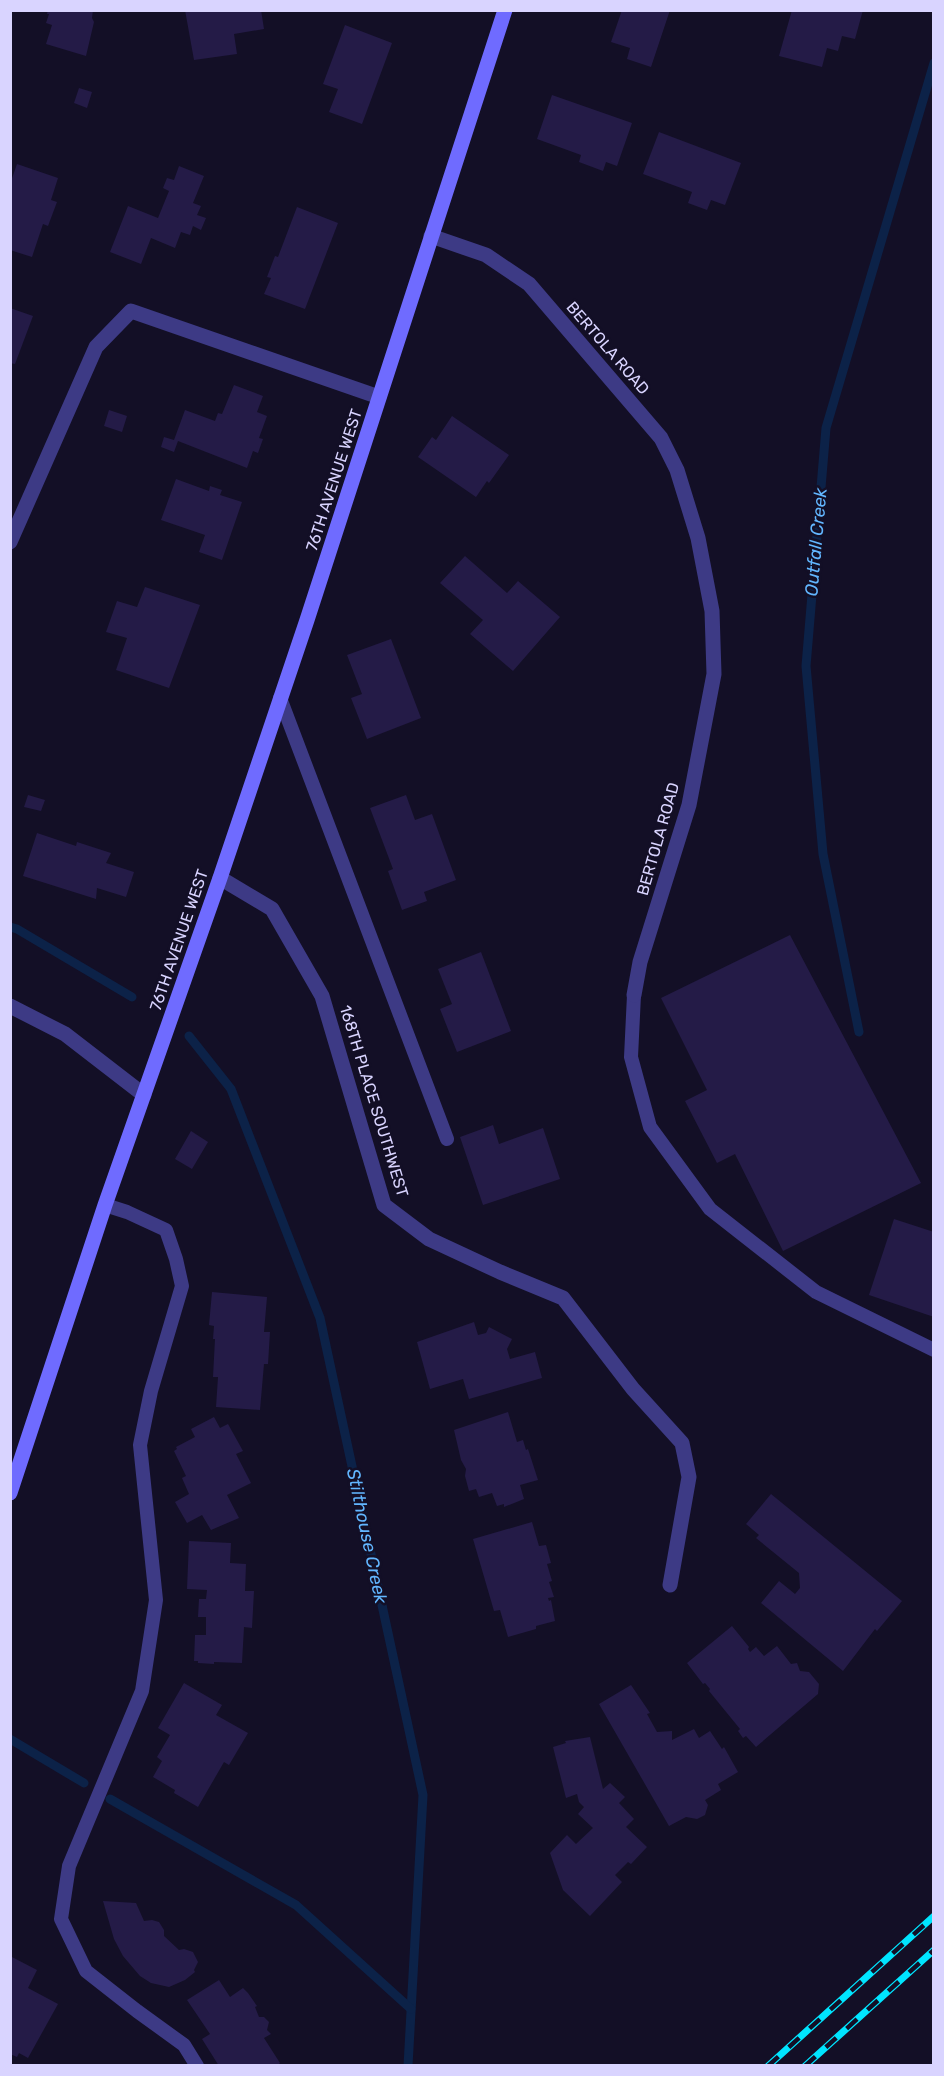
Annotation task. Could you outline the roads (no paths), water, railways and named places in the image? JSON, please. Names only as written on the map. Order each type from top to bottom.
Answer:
[{"type":"street","name":"76TH AVENUE WEST","points":[[10,1493],[105,1205],[220,878],[505,10]]},
{"type":"street","name":"BERTOLA ROAD","points":[[431,236],[486,255],[529,284],[661,438],[677,470],[698,538],[712,611],[714,674],[689,806],[640,962],[634,995]]},
{"type":"street","name":"76TH AVENUE WEST","points":[[10,542],[96,347],[131,311],[379,397]]},
{"type":"street","name":"168TH PLACE SOUTHWEST","points":[[220,878],[272,909],[322,996],[384,1205],[429,1239],[562,1298],[633,1389],[682,1443],[689,1477],[670,1585]]},
{"type":"street","points":[[10,1005],[65,1034],[144,1095]]},
{"type":"lane","points":[[280,698],[447,1139]]},
{"type":"lane","name":"BERTOLA ROAD","points":[[634,995],[631,1057],[650,1127],[710,1209],[816,1292],[933,1350]]},
{"type":"lane","points":[[105,1205],[127,1212],[166,1230],[182,1286],[151,1391],[140,1445],[156,1600],[142,1691],[69,1866],[61,1919],[86,1971],[184,2045],[197,2066]]},
{"type":"waterway","name":"Outfall Creek","points":[[859,1032],[823,854],[806,666],[826,428],[934,63]]},
{"type":"waterway","name":"Stilthouse Creek","points":[[10,927],[132,997]]},
{"type":"waterway","name":"Stilthouse Creek","points":[[189,1036],[231,1089],[320,1318],[423,1795],[408,2066]]},
{"type":"waterway","points":[[10,1739],[84,1783]]},
{"type":"waterway","points":[[110,1799],[296,1905],[411,2009]]},
{"type":"railway","points":[[768,2066],[934,1916]]},
{"type":"railway","points":[[805,2066],[934,1950]]}]
